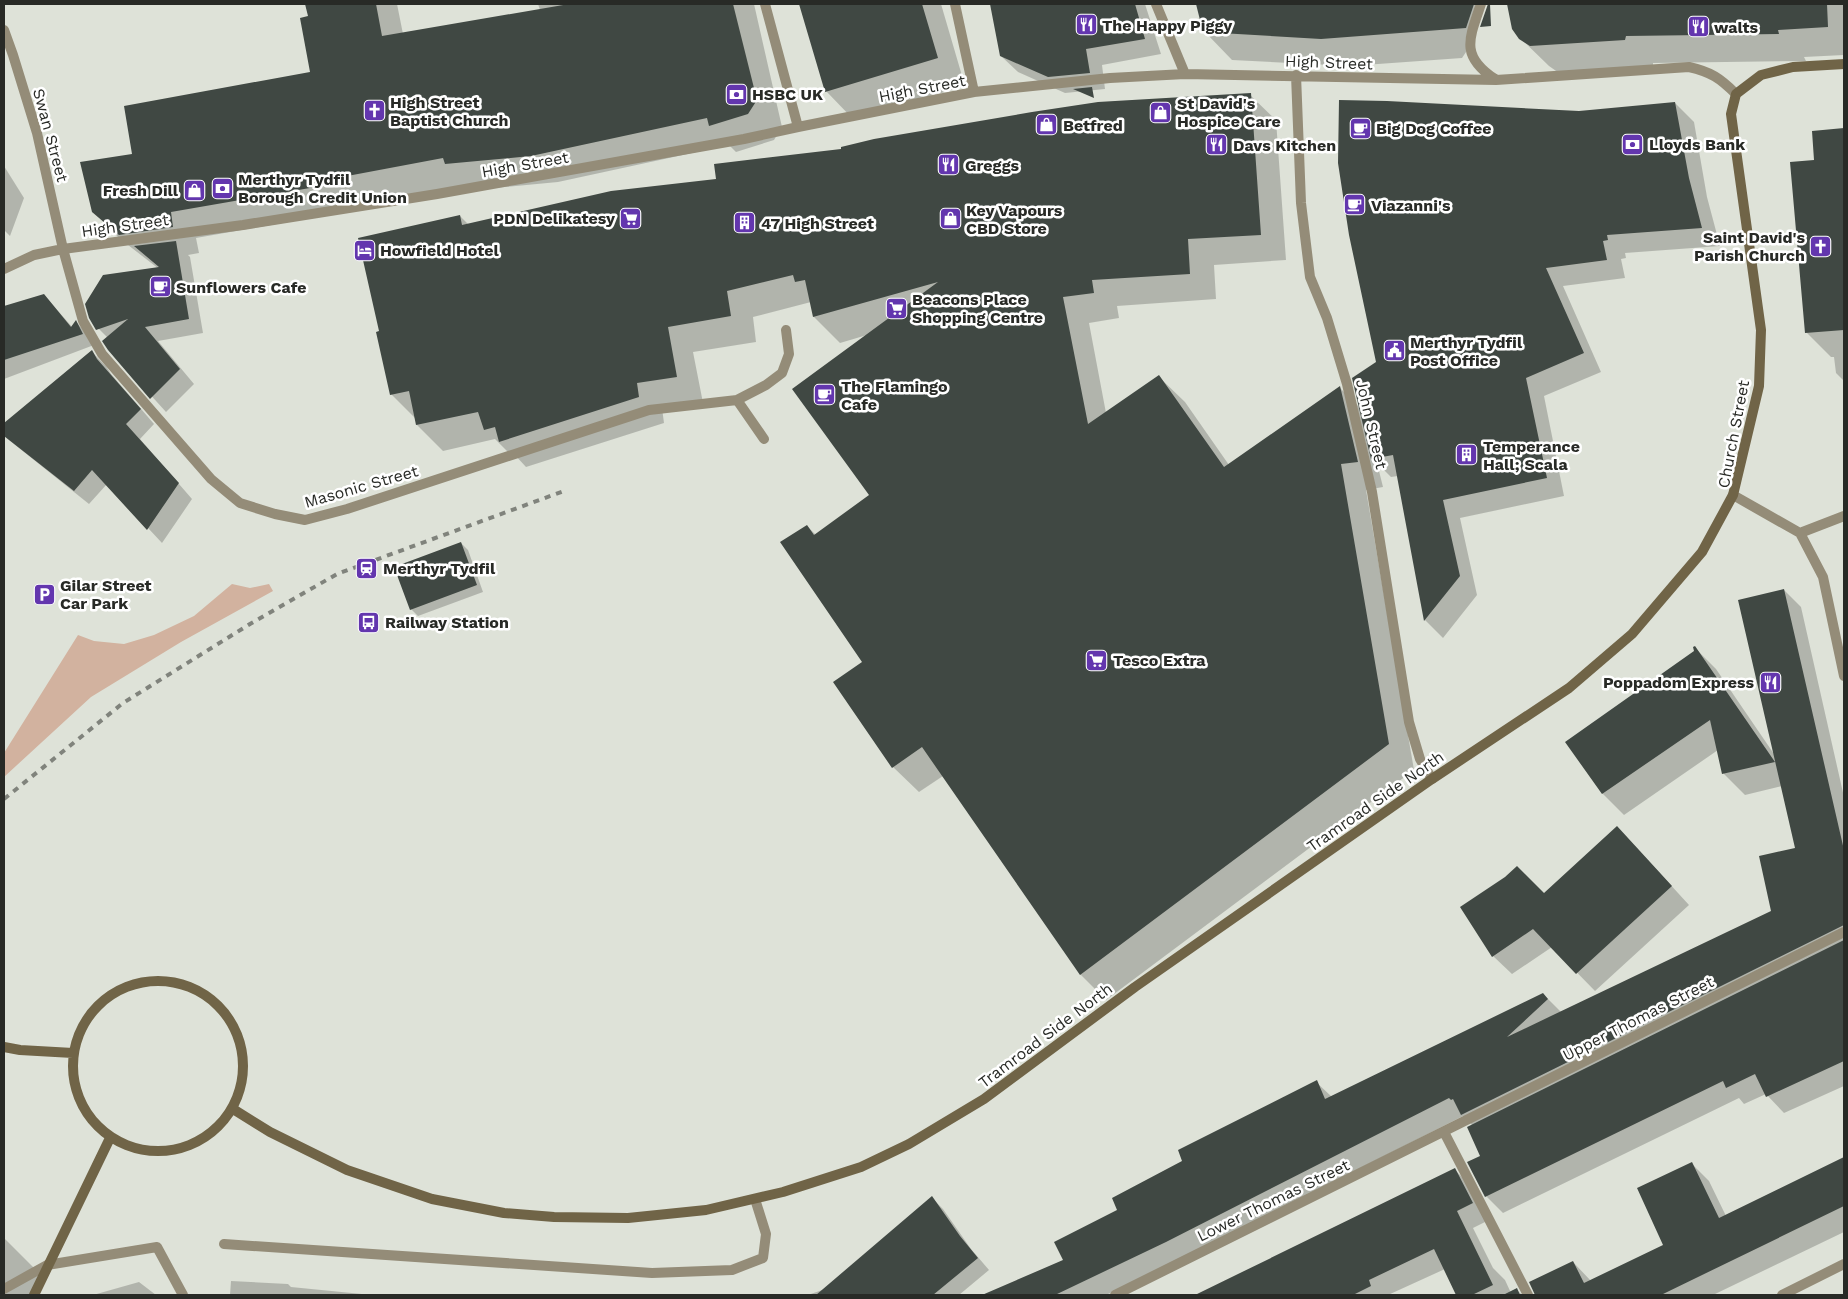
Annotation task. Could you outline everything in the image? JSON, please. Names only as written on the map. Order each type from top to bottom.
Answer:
[{"type":"street","points":[[765,4],[798,127]]},
{"type":"street","points":[[955,4],[974,92]]},
{"type":"street","points":[[1156,4],[1186,74]]},
{"type":"street","points":[[1481,4],[1469,44],[1472,59],[1481,70],[1496,80]]},
{"type":"street","name":"Swan Street","points":[[4,30],[37,133],[63,249]]},
{"type":"street","points":[[1736,94],[1761,75],[1793,67],[1844,64]]},
{"type":"street","name":"High Street","points":[[4,269],[34,256],[63,249],[438,194],[744,139],[974,92],[1110,78],[1186,74],[1496,80],[1689,67],[1709,72],[1722,80],[1736,94]]},
{"type":"street","name":"John Street","points":[[1296,75],[1301,203],[1310,277],[1327,318],[1347,384],[1372,492],[1409,722],[1420,759],[1432,779]]},
{"type":"street","name":"Church Street","points":[[1736,94],[1731,114],[1761,330],[1759,386],[1733,495],[1800,532]]},
{"type":"street","name":"Masonic Street","points":[[63,249],[82,321],[102,354],[211,479],[240,503],[275,514],[305,520],[347,509],[650,410],[737,400],[766,385],[782,373],[789,354],[786,330]]},
{"type":"street","points":[[737,400],[764,440]]},
{"type":"street","name":"Tramroad Side North","points":[[233,1109],[270,1132],[347,1170],[432,1199],[504,1213],[554,1217],[628,1218],[706,1210],[783,1192],[861,1167],[909,1144],[984,1099],[1135,987],[1432,779],[1569,688],[1632,634],[1702,552],[1733,495]]},
{"type":"street","points":[[1844,516],[1800,532],[1823,577],[1844,676]]},
{"type":"street","name":"Upper Thomas Street","points":[[1444,1132],[1844,932]]},
{"type":"street","points":[[145,981],[173,981],[198,990],[220,1007],[235,1029],[244,1056],[242,1083],[233,1109],[214,1131],[191,1146],[163,1152],[135,1149],[110,1138],[86,1115],[74,1085],[73,1053],[81,1027],[97,1005],[119,989],[145,981]]},
{"type":"street","points":[[4,1047],[20,1050],[73,1053]]},
{"type":"street","points":[[1444,1132],[1528,1295]]},
{"type":"street","name":"Lower Thomas Street","points":[[1115,1295],[1444,1132]]},
{"type":"street","points":[[34,1295],[110,1138]]},
{"type":"street","points":[[224,1244],[652,1273],[732,1270],[763,1258],[766,1234],[755,1199]]},
{"type":"street","points":[[4,1290],[47,1265],[157,1247],[183,1295]]},
{"type":"street","points":[[1782,1295],[1844,1264]]},
{"type":"shaded area","points":[[232,584],[250,588],[269,584],[273,591],[181,642],[91,697],[4,777],[4,753],[78,635],[94,641],[124,644],[154,635],[194,616]]},
{"type":"building","points":[[305,4],[376,4],[382,36],[569,4],[733,4],[757,100],[748,114],[709,126],[707,118],[531,156],[445,164],[443,158],[326,180],[327,185],[171,212],[173,227],[119,235],[92,212],[80,162],[132,154],[124,106],[310,72],[300,18],[308,16]]},
{"type":"building","points":[[799,4],[922,4],[938,58],[825,92]]},
{"type":"building","points":[[990,4],[1135,4],[1145,39],[1086,49],[1090,73],[1048,77],[1000,56]]},
{"type":"building","points":[[1196,4],[1474,4],[1466,28],[1321,39],[1203,32]]},
{"type":"building","points":[[1488,4],[1490,4],[1491,26],[1480,27]]},
{"type":"building","points":[[1507,4],[1827,4],[1828,27],[1778,30],[1779,34],[1626,36],[1625,40],[1530,46],[1519,39],[1512,29]]},
{"type":"building","points":[[1092,87],[1094,98],[1073,89]]},
{"type":"building","points":[[1251,93],[1261,235],[1188,239],[1190,274],[1092,280],[1094,293],[1063,297],[1088,424],[1159,375],[1224,467],[1340,386],[1358,462],[1341,464],[1389,744],[1080,975],[922,747],[892,768],[833,682],[862,662],[780,542],[807,525],[814,535],[869,495],[792,389],[938,282],[813,317],[805,280],[795,282],[793,275],[727,291],[731,316],[668,327],[677,377],[637,383],[639,397],[499,442],[495,427],[484,430],[478,412],[416,425],[409,391],[390,395],[376,332],[379,331],[358,238],[460,215],[462,225],[611,191],[716,179],[714,164],[841,149],[841,147],[874,139],[1032,112],[1098,102]]},
{"type":"building","points":[[1339,100],[1579,111],[1675,102],[1689,178],[1702,228],[1607,235],[1608,240],[1603,241],[1607,260],[1546,268],[1584,353],[1526,378],[1547,478],[1443,500],[1460,576],[1424,621],[1393,455],[1371,459],[1352,378],[1376,362],[1349,235],[1338,163]]},
{"type":"building","name":"Saint David's Parish Church","points":[[1844,128],[1844,330],[1805,333],[1790,162],[1814,160],[1812,131]]},
{"type":"building","points":[[176,241],[189,319],[145,327],[180,369],[150,399],[102,341],[128,319],[96,330],[89,318],[85,304],[103,275],[159,267],[134,246]]},
{"type":"building","points":[[44,294],[71,327],[76,320],[83,334],[4,360],[4,306]]},
{"type":"building","points":[[92,350],[97,359],[141,409],[126,424],[179,483],[147,530],[92,470],[74,491],[4,436],[4,423]]},
{"type":"building","points":[[461,542],[477,585],[410,610],[394,567]]},
{"type":"building","points":[[1784,589],[1844,850],[1844,925],[1461,1115],[1453,1099],[1449,1098],[1166,1242],[1055,1295],[982,1295],[1063,1260],[1054,1242],[1117,1210],[1112,1198],[1182,1161],[1178,1150],[1317,1080],[1325,1099],[1543,993],[1548,999],[1507,1037],[1771,911],[1759,856],[1795,848],[1738,600]]},
{"type":"building","points":[[1695,646],[1775,762],[1722,774],[1710,720],[1602,794],[1565,742],[1694,651],[1693,647]]},
{"type":"building","points":[[1617,826],[1672,886],[1576,974],[1533,929],[1492,957],[1460,907],[1505,877],[1517,866],[1544,893]]},
{"type":"building","points":[[1844,940],[1844,1061],[1766,1097],[1755,1074],[1726,1088],[1723,1081],[1485,1197],[1467,1162],[1480,1156],[1467,1127]]},
{"type":"building","points":[[1844,1157],[1844,1206],[1661,1295],[1535,1295],[1529,1282],[1573,1261],[1584,1283],[1663,1245],[1637,1188],[1692,1162],[1719,1218]]},
{"type":"building","points":[[1455,1168],[1473,1203],[1457,1211],[1493,1285],[1472,1295],[1456,1295],[1434,1249],[1369,1280],[1371,1286],[1353,1295],[1195,1295]]},
{"type":"building","points":[[932,1196],[978,1258],[933,1295],[816,1295]]},
{"type":"building","points":[[1517,1288],[1520,1295],[1503,1295]]},
{"type":"railway","points":[[4,799],[123,703],[250,624],[337,574],[564,491]]},
{"type":"place","name":"The Happy Piggy","points":[[1086,25]]},
{"type":"place","name":"walts","points":[[1698,27]]},
{"type":"place","name":"HSBC UK","points":[[736,94]]},
{"type":"place","name":"High Street Baptist Church","points":[[374,111]]},
{"type":"place","name":"St David's Hospice Care","points":[[1161,112]]},
{"type":"place","name":"Betfred","points":[[1047,125]]},
{"type":"place","name":"Big Dog Coffee","points":[[1360,128]]},
{"type":"place","name":"Lloyds Bank","points":[[1633,144]]},
{"type":"place","name":"Davs Kitchen","points":[[1217,145]]},
{"type":"place","name":"Greggs","points":[[949,165]]},
{"type":"place","name":"Merthyr Tydfil Borough Credit Union","points":[[222,188]]},
{"type":"place","name":"Fresh Dill","points":[[194,190]]},
{"type":"place","name":"Viazanni's","points":[[1355,205]]},
{"type":"place","name":"PDN Delikatesy","points":[[631,218]]},
{"type":"place","name":"Key Vapours CBD Store","points":[[950,219]]},
{"type":"place","name":"47 High Street","points":[[745,223]]},
{"type":"place","name":"Saint David's Parish Church","points":[[1821,246]]},
{"type":"place","name":"Howfield Hotel","points":[[364,250]]},
{"type":"place","name":"Sunflowers Cafe","points":[[160,287]]},
{"type":"place","name":"Beacons Place Shopping Centre","points":[[896,308]]},
{"type":"place","name":"Merthyr Tydfil Post Office","points":[[1394,351]]},
{"type":"place","name":"The Flamingo Cafe","points":[[825,395]]},
{"type":"place","name":"Temperance Hall; Scala","points":[[1467,455]]},
{"type":"place","name":"Merthyr Tydfil","points":[[367,568]]},
{"type":"place","name":"Gilar Street Car Park","points":[[44,594]]},
{"type":"place","name":"Railway Station","points":[[369,622]]},
{"type":"place","name":"Tesco Extra","points":[[1097,660]]},
{"type":"place","name":"Poppadom Express","points":[[1770,682]]}]
